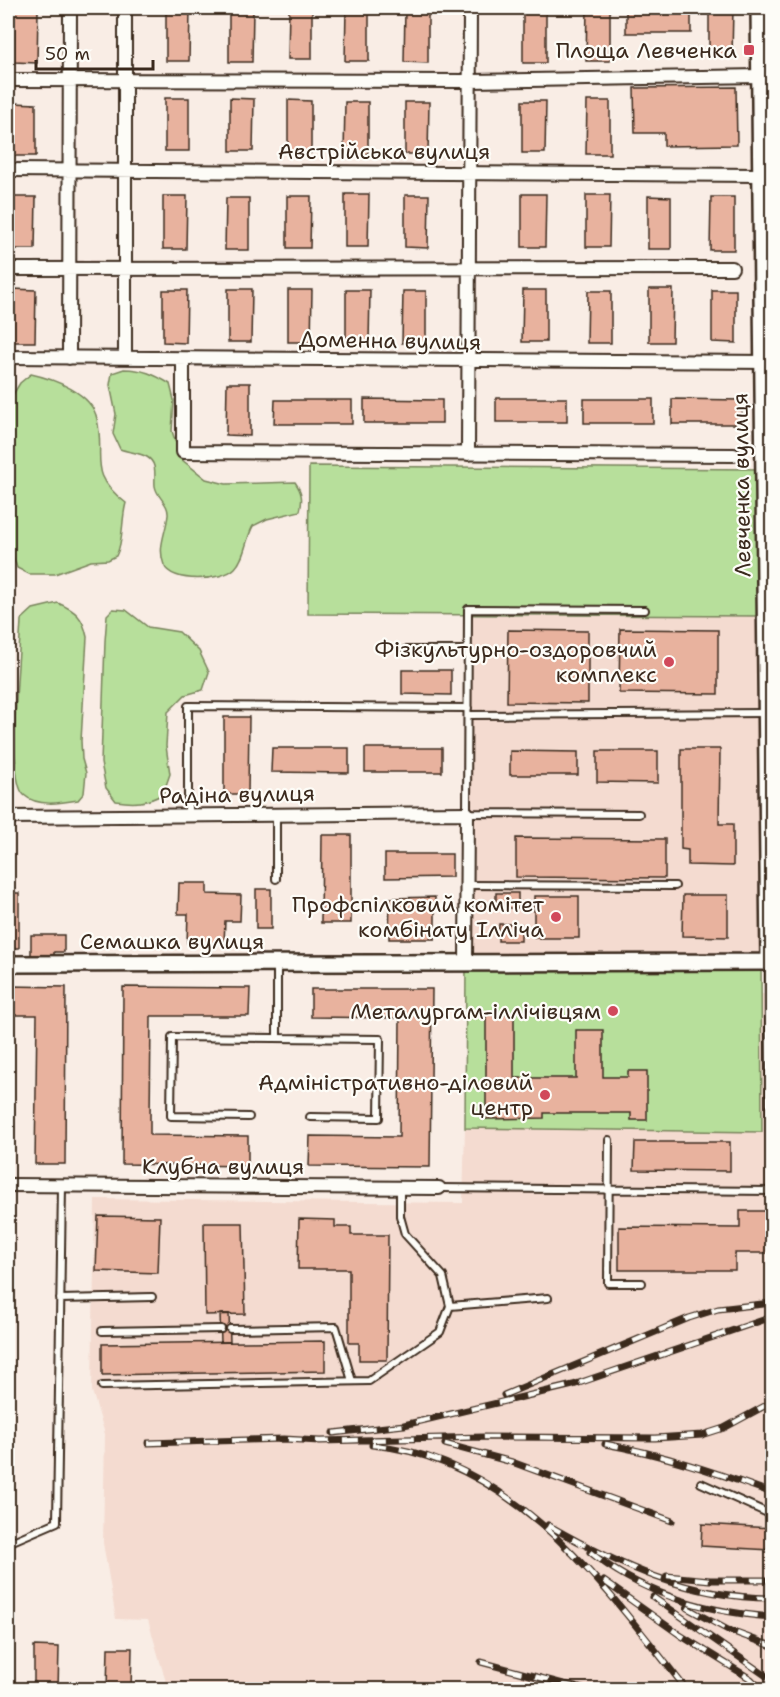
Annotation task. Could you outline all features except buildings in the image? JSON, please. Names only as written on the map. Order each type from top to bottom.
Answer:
[{"type":"street","points":[[69,358],[70,8]]},
{"type":"street","points":[[125,8],[125,358]]},
{"type":"street","points":[[468,454],[470,8]]},
{"type":"street","name":"Левченка вулиця","points":[[759,8],[761,175],[768,362],[769,962]]},
{"type":"street","points":[[8,80],[470,81],[760,76]]},
{"type":"street","name":"Австрійська вулиця","points":[[8,170],[761,175]]},
{"type":"street","points":[[8,269],[732,268]]},
{"type":"street","name":"Доменна вулиця","points":[[8,357],[468,362],[768,362]]},
{"type":"street","points":[[183,359],[183,452],[734,455]]},
{"type":"street","points":[[466,963],[467,813]]},
{"type":"street","name":"Радіна вулиця","points":[[8,817],[467,813]]},
{"type":"street","name":"Семашка вулиця","points":[[8,964],[769,962]]},
{"type":"street","name":"Клубна вулиця","points":[[8,1185],[439,1188]]},
{"type":"lane","points":[[639,814],[467,813],[468,609],[645,610]]},
{"type":"lane","points":[[405,650],[468,650]]},
{"type":"lane","points":[[188,815],[188,706],[768,722]]},
{"type":"lane","points":[[276,814],[276,879]]},
{"type":"lane","points":[[467,885],[675,886]]},
{"type":"lane","points":[[439,1188],[772,1191],[769,962]]},
{"type":"lane","points":[[277,963],[277,1038]]},
{"type":"lane","points":[[249,1117],[171,1116],[172,1037],[380,1038],[379,1118],[310,1117]]},
{"type":"lane","points":[[609,1140],[608,1283],[642,1283]]},
{"type":"lane","points":[[8,1543],[57,1522],[62,1186]]},
{"type":"lane","points":[[102,1386],[369,1381],[440,1332],[450,1306],[442,1276],[405,1234],[400,1216],[400,1188]]},
{"type":"lane","points":[[60,1299],[152,1297]]},
{"type":"lane","points":[[450,1306],[548,1298]]},
{"type":"lane","points":[[230,1329],[336,1327],[352,1382]]},
{"type":"lane","points":[[102,1331],[221,1329]]},
{"type":"lane","points":[[701,1483],[772,1515]]},
{"type":"shaded area","points":[[764,8],[772,8],[772,356],[768,356]]},
{"type":"shaded area","points":[[468,616],[761,616],[765,962],[466,963]]},
{"type":"shaded area","points":[[761,994],[772,994],[772,1689],[168,1689],[148,1620],[116,1619],[103,1543],[105,1434],[92,1391],[95,1199],[463,1203],[465,1128],[761,1132]]},
{"type":"green space","points":[[768,368],[772,368],[772,806]]},
{"type":"green space","points":[[124,369],[148,373],[170,384],[174,400],[172,431],[181,459],[206,479],[226,484],[295,482],[299,489],[302,499],[300,511],[267,519],[253,526],[241,559],[229,572],[209,578],[186,578],[169,571],[164,565],[161,552],[168,511],[156,490],[153,463],[144,456],[120,449],[113,434],[116,414],[110,385],[112,373]]},
{"type":"green space","points":[[31,374],[50,379],[71,389],[88,402],[94,410],[99,433],[102,473],[114,492],[126,503],[116,556],[108,560],[91,561],[55,574],[29,574],[17,568],[10,536],[12,396],[20,383]]},
{"type":"green space","points":[[309,466],[759,469],[761,616],[308,614]]},
{"type":"green space","points":[[58,603],[78,616],[87,637],[81,741],[86,773],[84,793],[78,800],[42,803],[24,795],[19,784],[16,765],[15,713],[21,620],[33,609]]},
{"type":"green space","points":[[113,609],[126,610],[148,627],[179,632],[199,651],[209,672],[203,690],[185,695],[168,712],[166,746],[170,774],[163,794],[141,802],[116,801],[106,788],[101,763],[107,615]]},
{"type":"green space","points":[[761,962],[762,1132],[465,1128],[466,963]]},
{"type":"railway","points":[[504,1395],[689,1318],[718,1309],[772,1303]]},
{"type":"railway","points":[[333,1433],[404,1425],[573,1385],[772,1317]]},
{"type":"railway","points":[[148,1443],[484,1437],[655,1438],[702,1435],[724,1428],[772,1402]]},
{"type":"railway","points":[[445,1444],[512,1462],[672,1521]]},
{"type":"railway","points":[[605,1444],[690,1465],[772,1493]]},
{"type":"railway","points":[[372,1445],[423,1455],[470,1474],[512,1501],[552,1534],[589,1571],[687,1690]]},
{"type":"railway","points":[[548,1525],[602,1554],[656,1577],[712,1592],[741,1597],[772,1598]]},
{"type":"railway","points":[[590,1552],[632,1580],[676,1599],[723,1611],[772,1617]]},
{"type":"railway","points":[[667,1576],[710,1580],[772,1580]]},
{"type":"railway","points":[[604,1581],[680,1635],[751,1679],[762,1690]]},
{"type":"railway","points":[[653,1597],[772,1680]]},
{"type":"railway","points":[[687,1608],[728,1630],[772,1646]]},
{"type":"railway","points":[[481,1662],[586,1690]]},
{"type":"place","name":"Площа Левченка","points":[[749,50]]},
{"type":"place","name":"Фізкультурно-оздоровчий комплекс","points":[[669,662]]},
{"type":"place","name":"Профспілковий комітет комбінату Ілліча","points":[[556,917]]},
{"type":"place","name":"Металургам-іллічівцям","points":[[613,1011]]},
{"type":"place","name":"Адміністративно-діловий центр","points":[[545,1095]]}]
